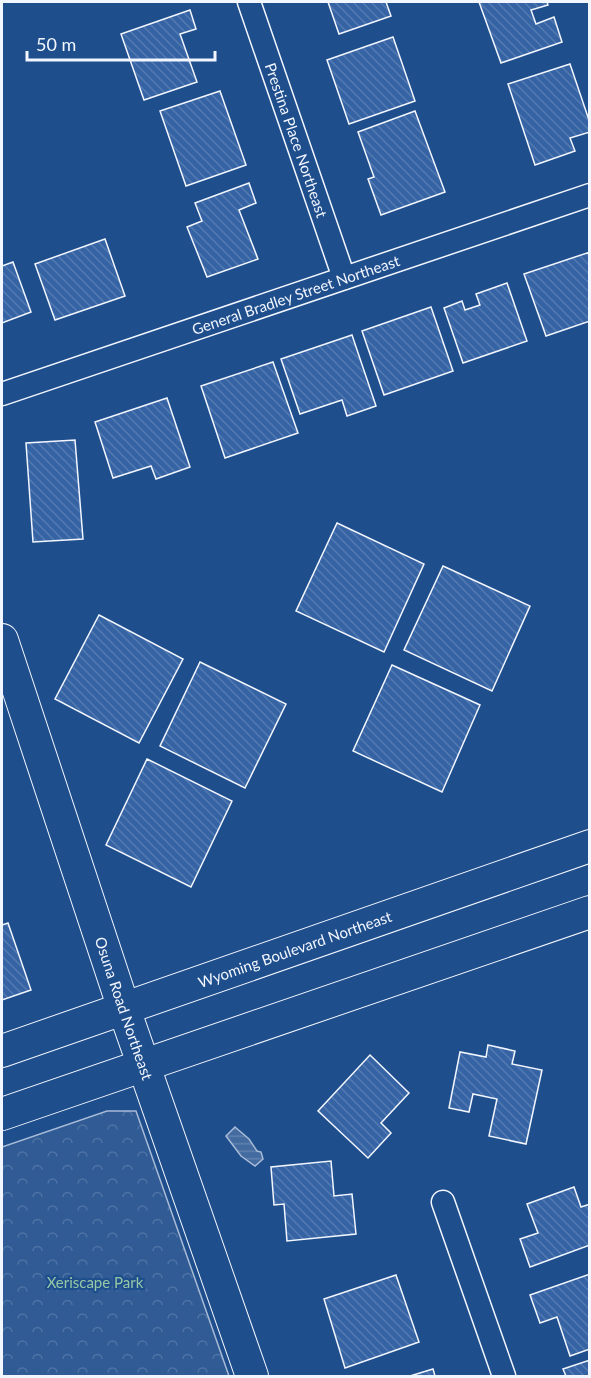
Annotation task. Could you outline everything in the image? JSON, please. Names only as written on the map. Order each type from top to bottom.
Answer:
[{"type":"main road","name":"Osuna Road Northeast","points":[[2,640],[124,1009],[252,1377]]},
{"type":"main road","name":"Wyoming Boulevard Northeast","points":[[2,1051],[590,846]]},
{"type":"main road","points":[[2,1114],[143,1063],[590,912]]},
{"type":"street","name":"Prestina Place Northeast","points":[[249,2],[345,278]]},
{"type":"street","name":"General Bradley Street Northeast","points":[[2,393],[590,195]]},
{"type":"street","points":[[443,1202],[504,1377]]},
{"type":"green space","name":"Xeriscape Park","points":[[107,1111],[136,1111],[229,1376],[2,1376],[2,1147]]},
{"type":"shaded area","points":[[235,1127],[249,1139],[257,1151],[261,1152],[263,1159],[255,1166],[241,1156],[226,1136]]},
{"type":"building","points":[[328,2],[386,2],[391,16],[339,34]]},
{"type":"building","points":[[479,2],[547,2],[548,5],[531,10],[536,24],[554,17],[562,42],[501,63]]},
{"type":"building","points":[[190,10],[196,29],[180,34],[197,82],[144,100],[121,34]]},
{"type":"building","points":[[393,37],[415,101],[349,124],[327,60]]},
{"type":"building","points":[[570,64],[590,123],[590,132],[570,138],[575,151],[535,165],[508,84]]},
{"type":"building","points":[[220,91],[246,165],[186,186],[160,111]]},
{"type":"building","points":[[415,111],[445,192],[381,215],[368,179],[374,177],[358,132]]},
{"type":"building","points":[[249,183],[256,203],[239,210],[258,259],[207,277],[187,227],[202,221],[195,203]]},
{"type":"building","points":[[105,239],[125,296],[55,320],[35,264]]},
{"type":"building","points":[[590,252],[590,321],[546,336],[524,274]]},
{"type":"building","points":[[13,262],[31,312],[2,323],[2,266]]},
{"type":"building","points":[[507,283],[527,341],[463,363],[444,308],[462,301],[465,310],[480,305],[476,294]]},
{"type":"building","points":[[431,307],[453,371],[384,395],[362,331]]},
{"type":"building","points":[[352,335],[376,406],[347,416],[342,400],[300,414],[281,359]]},
{"type":"building","points":[[273,362],[298,433],[225,458],[201,386]]},
{"type":"building","points":[[167,398],[190,467],[156,479],[151,466],[113,478],[95,422]]},
{"type":"building","points":[[75,440],[83,539],[33,542],[26,443]]},
{"type":"building","points":[[337,523],[424,564],[384,652],[296,611]]},
{"type":"building","points":[[443,566],[530,606],[492,691],[404,650]]},
{"type":"building","points":[[99,615],[183,659],[139,743],[55,699]]},
{"type":"building","points":[[200,662],[286,704],[245,788],[160,746]]},
{"type":"building","points":[[392,665],[480,705],[442,792],[353,751]]},
{"type":"building","points":[[147,759],[232,801],[191,887],[106,845]]},
{"type":"building","points":[[8,923],[31,990],[2,1000],[2,925]]},
{"type":"building","points":[[488,1045],[515,1051],[512,1064],[542,1070],[526,1144],[489,1136],[497,1099],[473,1094],[469,1112],[449,1108],[460,1052],[486,1057]]},
{"type":"building","points":[[370,1055],[409,1093],[381,1123],[391,1133],[368,1158],[318,1111]]},
{"type":"building","points":[[331,1161],[334,1196],[352,1194],[356,1234],[287,1241],[284,1204],[274,1205],[271,1167]]},
{"type":"building","points":[[574,1187],[581,1207],[590,1204],[590,1245],[530,1267],[520,1239],[538,1233],[527,1204]]},
{"type":"building","points":[[590,1274],[590,1349],[570,1356],[557,1317],[540,1323],[530,1295]]},
{"type":"building","points":[[396,1275],[419,1342],[345,1368],[324,1299]]},
{"type":"building","points":[[590,1360],[590,1376],[566,1376],[563,1369]]},
{"type":"building","points":[[433,1369],[435,1376],[410,1376]]}]
